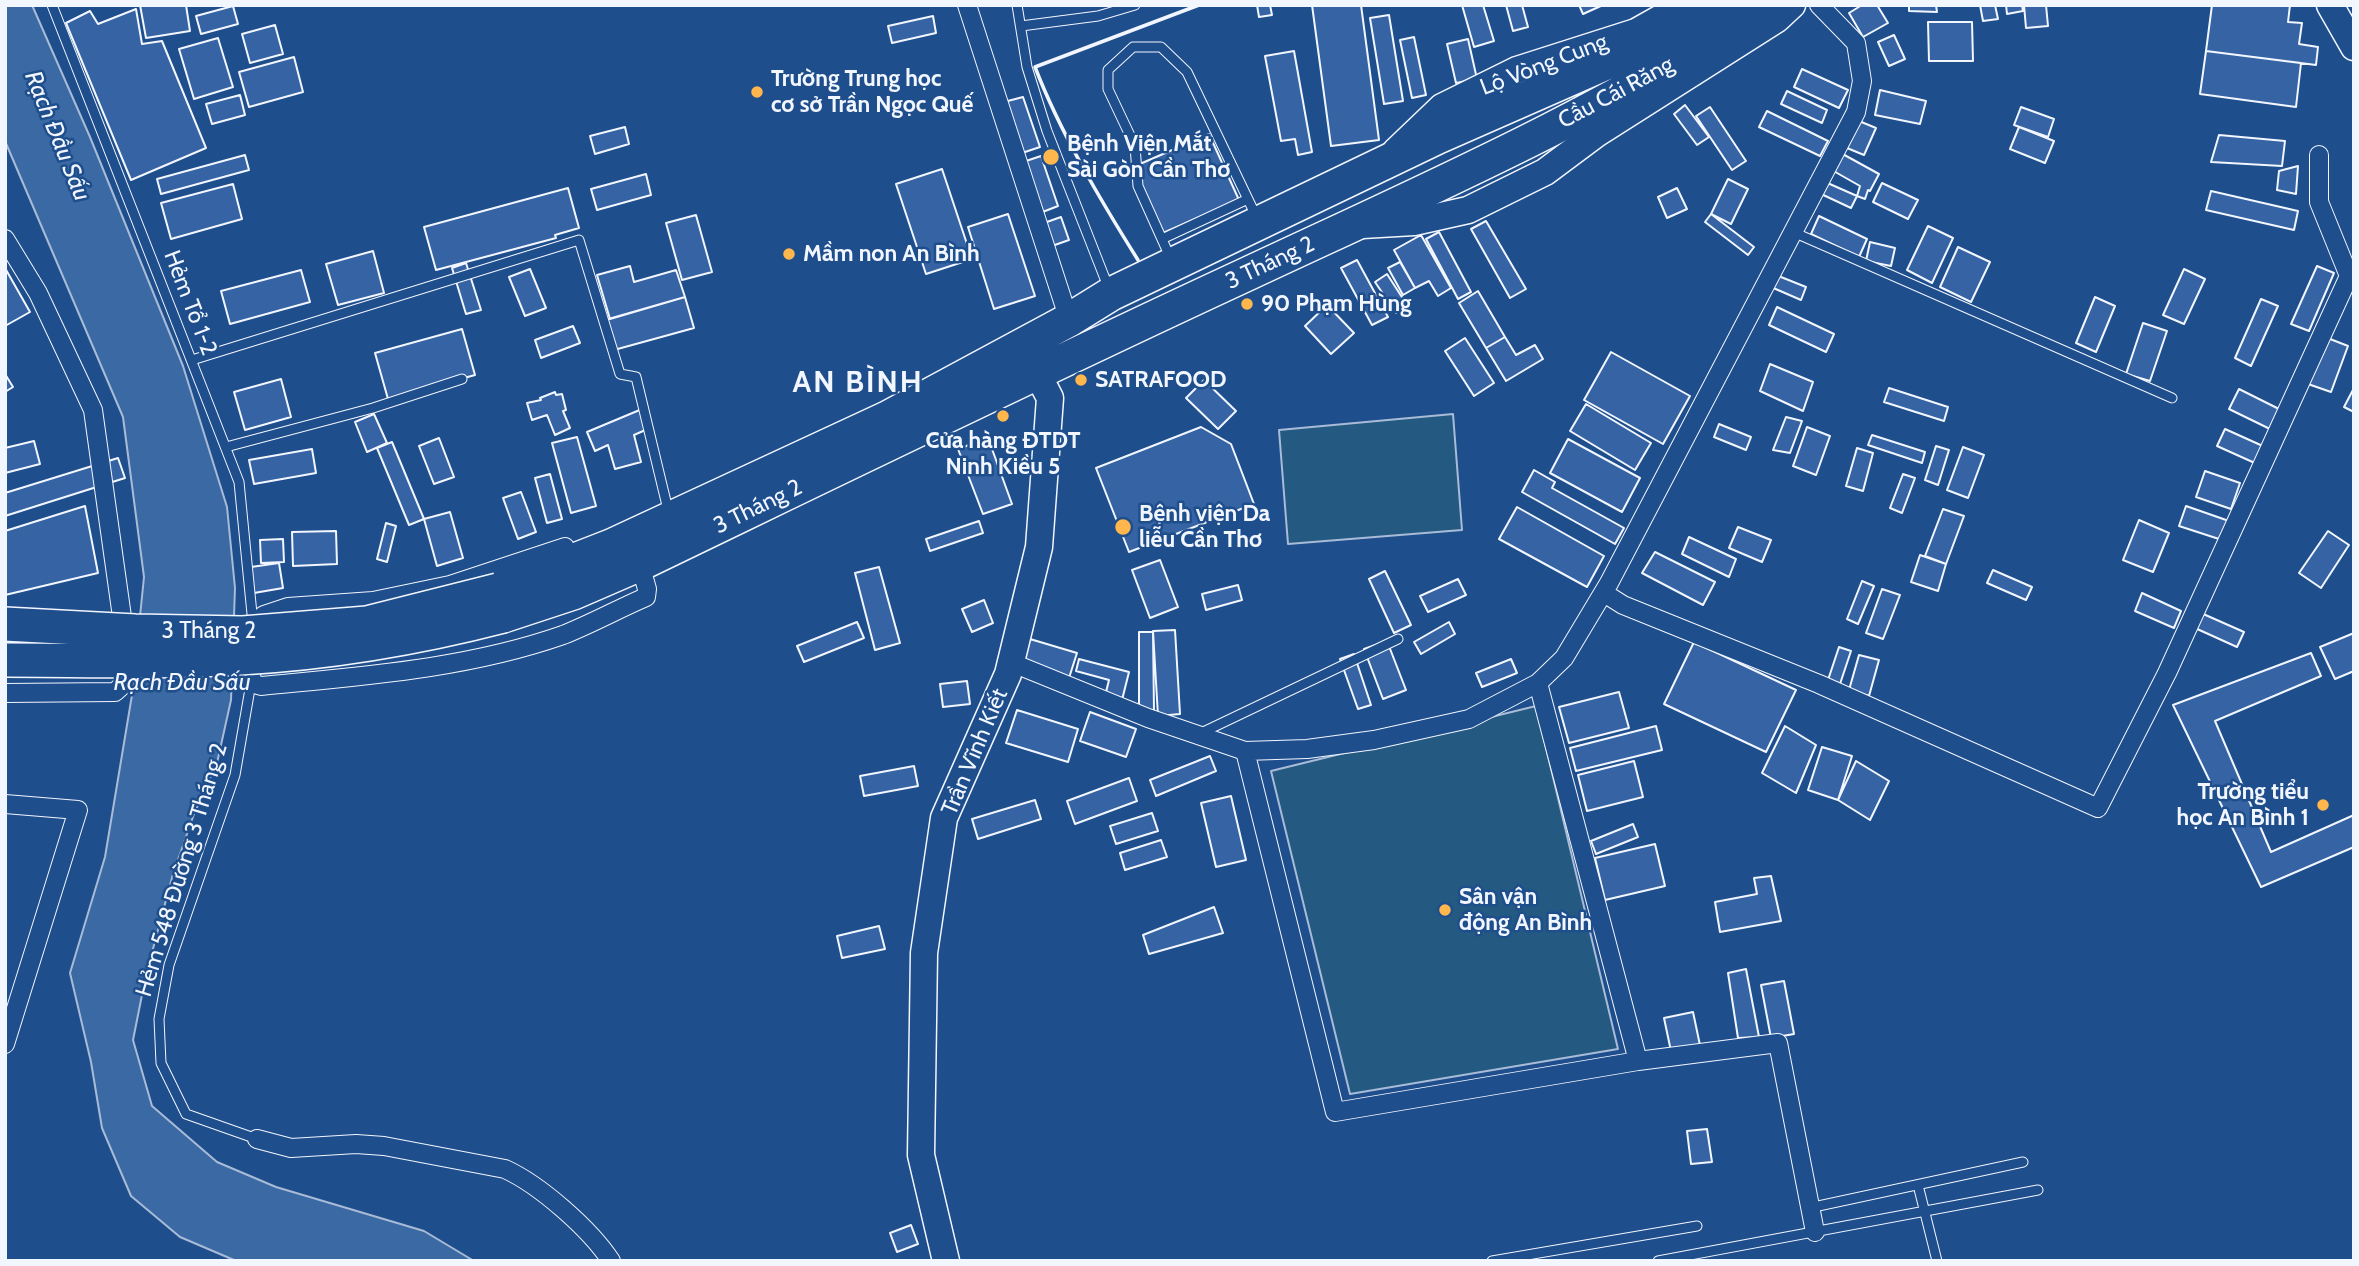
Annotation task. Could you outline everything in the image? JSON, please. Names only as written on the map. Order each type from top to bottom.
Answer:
[{"type":"highway","name":"Cầu Cái Răng","points":[[1438,137],[1704,20],[1724,5]]},
{"type":"highway","name":"Cầu Cái Răng","points":[[1462,174],[1707,45],[1767,5]]},
{"type":"highway","name":"3 Tháng 2","points":[[5,660],[240,658],[429,634],[501,603],[611,546],[887,418],[1069,320],[1111,294],[1168,252],[1254,211],[1381,165],[1438,137]]},
{"type":"highway","name":"3 Tháng 2","points":[[5,624],[243,633],[367,623],[573,593],[640,564],[1037,373],[1462,174]]},
{"type":"street","points":[[967,5],[1069,320]]},
{"type":"street","name":"Lộ Vòng Cung","points":[[1381,165],[1442,107],[1517,70],[1636,32],[1684,5]]},
{"type":"street","points":[[1349,226],[1414,222],[1468,210],[1545,172],[1596,134],[1777,19],[1792,5]]},
{"type":"street","points":[[1010,662],[1148,718],[1245,751],[1307,749],[1374,740],[1469,719],[1538,683],[1564,658],[1604,593],[1856,112],[1862,81],[1856,43],[1819,5]]},
{"type":"street","points":[[2330,5],[2354,47]]},
{"type":"street","points":[[1604,593],[1623,604],[1819,684],[2098,808],[2167,673],[2351,278],[2319,202],[2319,155]]},
{"type":"street","points":[[5,239],[38,293],[93,410],[122,617],[124,684],[116,692],[5,693]]},
{"type":"street","name":"Trần Vĩnh Kiết","points":[[946,1261],[920,1155],[924,953],[944,818],[1008,674],[1039,547],[1050,398],[1037,373]]},
{"type":"street","points":[[611,546],[602,538],[593,538],[450,585],[373,601],[288,607],[264,615],[253,624],[251,683],[261,685],[377,675],[481,658],[563,634],[646,597],[647,589],[640,564]]},
{"type":"street","points":[[5,614],[122,617]]},
{"type":"street","points":[[1538,683],[1639,1061]]},
{"type":"street","points":[[1245,751],[1335,1112],[1639,1061],[1778,1043],[1815,1232]]},
{"type":"street","points":[[5,804],[78,810],[5,1044]]},
{"type":"street","points":[[257,1139],[291,1148],[356,1144],[384,1146],[505,1169],[520,1176],[585,1229],[611,1261]]},
{"type":"lane","name":"Hẻm Tổ 1-2","points":[[52,5],[239,482],[253,624]]},
{"type":"lane","points":[[1017,5],[1027,67],[1047,131],[1111,294]]},
{"type":"lane","points":[[1021,26],[1098,16],[1135,5]]},
{"type":"lane","points":[[1168,252],[1138,186],[1135,146],[1108,89],[1108,70],[1133,47],[1161,47],[1187,72],[1254,211]]},
{"type":"lane","points":[[1793,232],[2172,398]]},
{"type":"lane","points":[[192,360],[579,240],[620,373],[636,377],[670,519]]},
{"type":"lane","points":[[226,447],[373,408],[462,379]]},
{"type":"lane","points":[[1197,734],[1398,639]]},
{"type":"lane","name":"Hẻm 548 Đường 3 Tháng 2","points":[[251,683],[235,775],[169,965],[159,1019],[161,1063],[186,1114],[257,1139]]},
{"type":"lane","points":[[1809,1208],[2023,1162]]},
{"type":"lane","points":[[1918,1185],[1937,1261]]},
{"type":"lane","points":[[1658,1261],[2038,1189]]},
{"type":"lane","points":[[1492,1261],[1698,1226]]},
{"type":"shaded area","points":[[1453,414],[1462,530],[1288,544],[1279,430]]},
{"type":"shaded area","name":"Sân vận động An Bình","points":[[1536,706],[1618,1049],[1350,1094],[1271,771]]},
{"type":"water","name":"Rạch Đầu Sấu","points":[[5,5],[32,5],[90,137],[183,366],[227,507],[235,588],[231,700],[217,763],[194,814],[173,874],[146,975],[133,1040],[152,1106],[217,1162],[276,1187],[424,1231],[474,1261],[234,1260],[180,1237],[131,1196],[102,1128],[91,1062],[70,973],[105,857],[132,695],[144,577],[123,417],[5,141]]},
{"type":"building","points":[[140,5],[186,5],[190,31],[146,38]]},
{"type":"building","points":[[1257,5],[1270,5],[1272,15],[1259,17]]},
{"type":"building","points":[[1312,5],[1361,5],[1379,140],[1331,146]]},
{"type":"building","points":[[1462,5],[1483,5],[1494,41],[1474,47]]},
{"type":"building","points":[[1506,5],[1522,5],[1528,27],[1513,31]]},
{"type":"building","points":[[1579,5],[1603,5],[1583,14]]},
{"type":"building","points":[[1862,5],[1877,5],[1888,23],[1863,37],[1849,13]]},
{"type":"building","points":[[1909,5],[1936,5],[1937,12],[1909,11]]},
{"type":"building","points":[[1980,5],[1995,5],[1998,19],[1983,21]]},
{"type":"building","points":[[2006,5],[2022,5],[2023,11],[2007,14]]},
{"type":"building","points":[[2024,5],[2046,5],[2048,26],[2026,28]]},
{"type":"building","points":[[2212,5],[2290,5],[2288,22],[2302,23],[2299,44],[2318,47],[2316,65],[2206,51]]},
{"type":"building","points":[[233,6],[238,24],[201,34],[196,16]]},
{"type":"building","points":[[136,9],[142,44],[162,41],[206,148],[131,180],[66,23],[90,11],[98,24]]},
{"type":"building","points":[[1389,15],[1403,101],[1384,104],[1370,18]]},
{"type":"building","points":[[933,16],[936,33],[892,43],[888,26]]},
{"type":"building","points":[[1928,22],[1972,22],[1973,61],[1929,61]]},
{"type":"building","points":[[275,25],[283,54],[250,63],[242,34]]},
{"type":"building","points":[[1894,35],[1905,59],[1889,66],[1878,42]]},
{"type":"building","points":[[1414,37],[1426,95],[1412,98],[1400,40]]},
{"type":"building","points":[[218,38],[233,87],[194,99],[179,49]]},
{"type":"building","points":[[1468,39],[1477,79],[1456,83],[1447,44]]},
{"type":"building","points":[[1294,51],[1312,152],[1298,155],[1295,139],[1281,141],[1265,56]]},
{"type":"building","points":[[2206,51],[2301,63],[2296,107],[2200,94]]},
{"type":"building","points":[[294,57],[303,92],[249,107],[239,72]]},
{"type":"building","points":[[1802,69],[1848,90],[1839,108],[1794,87]]},
{"type":"building","points":[[1880,90],[1926,101],[1920,124],[1875,115]]},
{"type":"building","points":[[1787,91],[1827,110],[1822,123],[1781,104]]},
{"type":"building","points":[[240,95],[245,115],[212,124],[206,104]]},
{"type":"building","points":[[1023,97],[1040,147],[1022,153],[1004,102]]},
{"type":"building","points":[[1685,105],[1709,137],[1697,145],[1674,114]]},
{"type":"building","points":[[1710,107],[1746,161],[1732,170],[1696,116]]},
{"type":"building","points":[[2021,107],[2054,119],[2048,137],[2014,125]]},
{"type":"building","points":[[1767,111],[1828,141],[1820,156],[1759,127]]},
{"type":"building","points":[[1859,121],[1876,128],[1864,155],[1847,148]]},
{"type":"building","points":[[625,127],[629,144],[595,154],[590,136]]},
{"type":"building","points":[[2019,127],[2054,141],[2045,163],[2010,149]]},
{"type":"building","points":[[1209,134],[1239,200],[1163,233],[1133,167]]},
{"type":"building","points":[[2219,135],[2285,141],[2282,166],[2211,162]]},
{"type":"building","points":[[1839,152],[1879,174],[1865,199],[1857,196],[1860,186],[1830,169]]},
{"type":"building","points":[[245,155],[249,170],[161,194],[157,179]]},
{"type":"building","points":[[1041,156],[1058,206],[1040,213],[1023,162]]},
{"type":"building","points":[[2298,166],[2296,194],[2277,190],[2279,171]]},
{"type":"building","points":[[942,169],[972,259],[926,274],[896,184]]},
{"type":"building","points":[[646,174],[651,195],[597,210],[591,189]]},
{"type":"building","points":[[1728,179],[1748,189],[1731,224],[1711,214]]},
{"type":"building","points":[[1823,181],[1857,196],[1851,208],[1819,193]]},
{"type":"building","points":[[1882,183],[1918,200],[1908,219],[1873,202]]},
{"type":"building","points":[[233,184],[242,219],[171,239],[161,203]]},
{"type":"building","points":[[568,188],[579,228],[555,235],[556,238],[436,270],[424,227]]},
{"type":"building","points":[[1677,188],[1687,209],[1667,218],[1658,197]]},
{"type":"building","points":[[2211,191],[2298,211],[2294,230],[2206,210]]},
{"type":"building","points":[[1008,214],[1035,296],[994,309],[968,227]]},
{"type":"building","points":[[1711,214],[1754,247],[1748,255],[1705,222]]},
{"type":"building","points":[[696,215],[712,272],[682,280],[666,223]]},
{"type":"building","points":[[1819,216],[1867,239],[1859,257],[1811,234]]},
{"type":"building","points":[[1061,217],[1069,240],[1052,246],[1044,223]]},
{"type":"building","points":[[1486,221],[1526,289],[1510,298],[1471,229]]},
{"type":"building","points":[[1928,226],[1953,238],[1932,283],[1907,270]]},
{"type":"building","points":[[1439,232],[1471,292],[1458,299],[1426,239]]},
{"type":"building","points":[[1421,235],[1451,288],[1438,296],[1429,281],[1415,288],[1394,250]]},
{"type":"building","points":[[1870,242],[1895,248],[1891,266],[1866,261]]},
{"type":"building","points":[[1958,247],[1990,262],[1971,302],[1940,287]]},
{"type":"building","points":[[373,251],[384,293],[338,305],[326,264]]},
{"type":"building","points":[[1357,260],[1388,317],[1372,325],[1341,268]]},
{"type":"building","points":[[1400,262],[1415,288],[1403,295],[1388,268]]},
{"type":"building","points":[[466,263],[481,310],[466,314],[452,268]]},
{"type":"building","points":[[630,266],[634,282],[676,270],[685,297],[610,319],[597,275]]},
{"type":"building","points":[[2317,266],[2334,273],[2309,331],[2291,324]]},
{"type":"building","points":[[5,268],[30,312],[5,326]]},
{"type":"building","points":[[530,269],[546,308],[525,316],[509,277]]},
{"type":"building","points":[[2184,269],[2205,279],[2184,324],[2163,315]]},
{"type":"building","points":[[301,270],[310,302],[230,324],[221,291]]},
{"type":"building","points":[[1387,274],[1407,305],[1396,313],[1375,282]]},
{"type":"building","points":[[1776,275],[1806,287],[1801,300],[1771,287]]},
{"type":"building","points":[[1478,291],[1505,337],[1486,348],[1459,303]]},
{"type":"building","points":[[685,297],[694,328],[614,350],[605,320]]},
{"type":"building","points":[[2095,297],[2115,306],[2096,352],[2076,343]]},
{"type":"building","points":[[2261,299],[2278,306],[2251,366],[2235,358]]},
{"type":"building","points":[[1327,305],[1354,333],[1331,354],[1305,326]]},
{"type":"building","points":[[1777,307],[1834,334],[1826,352],[1769,325]]},
{"type":"building","points":[[2143,323],[2167,331],[2150,381],[2126,374]]},
{"type":"building","points":[[573,326],[580,343],[541,358],[535,340]]},
{"type":"building","points":[[462,329],[475,375],[388,399],[375,353]]},
{"type":"building","points":[[1505,337],[1516,355],[1535,345],[1543,359],[1506,381],[1486,348]]},
{"type":"building","points":[[2325,337],[2348,346],[2331,392],[2308,384]]},
{"type":"building","points":[[1465,338],[1494,383],[1474,396],[1445,351]]},
{"type":"building","points":[[1611,352],[1690,396],[1663,444],[1584,400]]},
{"type":"building","points":[[1770,364],[1813,382],[1803,411],[1760,391]]},
{"type":"building","points":[[5,374],[13,387],[5,392]]},
{"type":"building","points":[[281,379],[291,417],[245,430],[234,392]]},
{"type":"building","points":[[1204,380],[1236,411],[1218,429],[1186,398]]},
{"type":"building","points":[[1889,388],[1948,407],[1944,421],[1884,402]]},
{"type":"building","points":[[2354,388],[2354,412],[2344,407]]},
{"type":"building","points":[[2239,389],[2279,409],[2270,429],[2229,409]]},
{"type":"building","points":[[555,392],[556,395],[562,394],[566,410],[563,411],[570,428],[555,435],[547,415],[532,420],[527,403],[541,400],[540,398]]},
{"type":"building","points":[[1586,404],[1651,443],[1635,470],[1570,431]]},
{"type":"building","points":[[642,409],[650,428],[634,435],[641,462],[615,469],[608,445],[595,451],[587,432]]},
{"type":"building","points":[[374,414],[387,443],[367,452],[355,422]]},
{"type":"building","points":[[1786,417],[1802,421],[1790,453],[1773,450]]},
{"type":"building","points":[[1719,424],[1751,437],[1746,450],[1714,437]]},
{"type":"building","name":"Bệnh viện Da liễu Cần Thơ","points":[[1201,427],[1231,444],[1254,504],[1129,552],[1096,468]]},
{"type":"building","points":[[1807,427],[1830,436],[1816,475],[1793,466]]},
{"type":"building","points":[[2225,429],[2265,447],[2257,464],[2217,446]]},
{"type":"building","points":[[1872,435],[1925,452],[1922,463],[1868,445]]},
{"type":"building","points":[[577,437],[596,506],[571,513],[552,443]]},
{"type":"building","points":[[439,438],[454,477],[434,484],[419,446]]},
{"type":"building","points":[[988,438],[1012,504],[983,514],[958,449]]},
{"type":"building","points":[[1568,439],[1640,478],[1622,512],[1550,473]]},
{"type":"building","points":[[34,441],[40,464],[5,473],[5,448]]},
{"type":"building","points":[[392,442],[424,519],[409,525],[377,448]]},
{"type":"building","points":[[1936,446],[1949,450],[1938,485],[1925,480]]},
{"type":"building","points":[[1963,447],[1984,455],[1968,498],[1947,490]]},
{"type":"building","points":[[1857,448],[1873,453],[1863,491],[1846,486]]},
{"type":"building","points":[[312,449],[316,473],[254,484],[249,460]]},
{"type":"building","points":[[118,458],[125,478],[5,516],[5,493]]},
{"type":"building","points":[[1534,470],[1555,482],[1552,488],[1624,528],[1615,544],[1522,492]]},
{"type":"building","points":[[2205,471],[2240,483],[2231,509],[2196,497]]},
{"type":"building","points":[[550,474],[562,519],[547,523],[535,478]]},
{"type":"building","points":[[1903,474],[1915,478],[1902,513],[1890,508]]},
{"type":"building","points":[[521,492],[536,532],[518,539],[503,498]]},
{"type":"building","points":[[85,506],[98,573],[5,595],[5,531]]},
{"type":"building","points":[[2186,506],[2229,521],[2222,540],[2179,526]]},
{"type":"building","points":[[1517,507],[1604,556],[1587,587],[1499,539]]},
{"type":"building","points":[[1943,509],[1964,516],[1946,564],[1925,556]]},
{"type":"building","points":[[450,512],[463,558],[437,566],[424,519]]},
{"type":"building","points":[[2139,520],[2169,533],[2153,572],[2123,560]]},
{"type":"building","points":[[979,521],[983,533],[930,551],[926,539]]},
{"type":"building","points":[[386,523],[396,526],[387,562],[377,559]]},
{"type":"building","points":[[1738,527],[1771,540],[1762,562],[1729,548]]},
{"type":"building","points":[[336,531],[337,564],[293,566],[292,532]]},
{"type":"building","points":[[2328,531],[2349,545],[2321,588],[2299,573]]},
{"type":"building","points":[[1689,537],[1736,559],[1729,577],[1682,554]]},
{"type":"building","points":[[283,539],[284,562],[261,563],[260,540]]},
{"type":"building","points":[[1655,552],[1715,582],[1703,605],[1642,573]]},
{"type":"building","points":[[1920,555],[1946,564],[1938,591],[1911,582]]},
{"type":"building","points":[[1160,560],[1178,607],[1150,618],[1132,570]]},
{"type":"building","points":[[279,563],[283,588],[254,593],[251,567]]},
{"type":"building","points":[[879,567],[900,643],[875,650],[855,573]]},
{"type":"building","points":[[1993,570],[2032,587],[2026,600],[1987,583]]},
{"type":"building","points":[[1385,571],[1411,625],[1394,633],[1369,579]]},
{"type":"building","points":[[1458,579],[1466,595],[1428,612],[1420,596]]},
{"type":"building","points":[[1862,581],[1874,586],[1858,624],[1847,619]]},
{"type":"building","points":[[1238,585],[1242,600],[1206,610],[1202,594]]},
{"type":"building","points":[[1882,589],[1900,595],[1883,639],[1866,633]]},
{"type":"building","points":[[2142,593],[2181,611],[2174,628],[2135,611]]},
{"type":"building","points":[[984,600],[993,623],[972,632],[962,609]]},
{"type":"building","points":[[2201,613],[2244,632],[2237,647],[2195,628]]},
{"type":"building","points":[[857,622],[864,638],[804,662],[797,646]]},
{"type":"building","points":[[1449,622],[1455,634],[1421,654],[1414,642]]},
{"type":"building","points":[[1175,630],[1180,714],[1158,716],[1153,631]]},
{"type":"building","points":[[1139,632],[1153,632],[1154,711],[1139,711]]},
{"type":"building","points":[[2354,633],[2354,671],[2335,679],[2320,647]]},
{"type":"building","points":[[1030,639],[1077,653],[1069,678],[1023,664]]},
{"type":"building","points":[[1387,641],[1406,690],[1383,699],[1364,649]]},
{"type":"building","points":[[1694,642],[1796,690],[1766,752],[1664,704]]},
{"type":"building","points":[[1839,647],[1851,651],[1840,684],[1828,680]]},
{"type":"building","points":[[2311,653],[2321,676],[2215,721],[2271,852],[2354,815],[2354,847],[2261,887],[2173,705]]},
{"type":"building","points":[[1354,654],[1371,705],[1358,709],[1340,659]]},
{"type":"building","points":[[1859,655],[1879,660],[1869,696],[1849,690]]},
{"type":"building","points":[[1079,659],[1129,672],[1122,700],[1105,696],[1109,680],[1076,671]]},
{"type":"building","points":[[1511,659],[1517,673],[1482,687],[1476,673]]},
{"type":"building","points":[[967,681],[970,704],[943,707],[940,684]]},
{"type":"building","points":[[1619,692],[1629,728],[1569,743],[1559,707]]},
{"type":"building","points":[[1017,710],[1078,729],[1068,762],[1006,743]]},
{"type":"building","points":[[1090,712],[1136,729],[1126,757],[1080,741]]},
{"type":"building","points":[[1656,726],[1662,750],[1576,771],[1570,748]]},
{"type":"building","points":[[1785,726],[1816,745],[1796,793],[1762,773]]},
{"type":"building","points":[[1822,747],[1852,756],[1838,800],[1808,790]]},
{"type":"building","points":[[1210,756],[1216,771],[1156,796],[1150,780]]},
{"type":"building","points":[[1634,761],[1643,797],[1587,811],[1578,775]]},
{"type":"building","points":[[1856,761],[1889,781],[1870,820],[1838,800]]},
{"type":"building","points":[[914,766],[918,786],[864,796],[860,776]]},
{"type":"building","points":[[1129,778],[1137,801],[1075,824],[1067,801]]},
{"type":"building","points":[[1231,796],[1246,860],[1216,867],[1201,803]]},
{"type":"building","points":[[1035,800],[1041,819],[978,839],[972,819]]},
{"type":"building","points":[[1152,813],[1158,831],[1116,844],[1110,826]]},
{"type":"building","points":[[1633,824],[1638,837],[1596,854],[1591,841]]},
{"type":"building","points":[[1161,840],[1167,857],[1125,870],[1120,853]]},
{"type":"building","points":[[1655,844],[1665,886],[1605,900],[1595,858]]},
{"type":"building","points":[[1771,876],[1781,921],[1720,932],[1715,902],[1757,894],[1754,878]]},
{"type":"building","points":[[1214,907],[1223,933],[1149,954],[1143,935]]},
{"type":"building","points":[[879,926],[885,949],[842,958],[837,936]]},
{"type":"building","points":[[1746,969],[1759,1037],[1738,1038],[1728,973]]},
{"type":"building","points":[[1784,981],[1794,1034],[1771,1038],[1761,985]]},
{"type":"building","points":[[1693,1012],[1701,1050],[1672,1056],[1664,1018]]},
{"type":"building","points":[[1707,1129],[1712,1162],[1691,1164],[1687,1131]]},
{"type":"building","points":[[911,1225],[918,1244],[897,1252],[890,1233]]},
{"type":"wall","points":[[1138,260],[1069,141],[1035,67],[1199,5]]},
{"type":"place","name":"Trường Trung học cơ sở Trần Ngọc Quế","points":[[757,92]]},
{"type":"place","name":"Bệnh Viện Mắt Sài Gòn Cần Thơ","points":[[1051,157]]},
{"type":"place","name":"Mầm non An Bình","points":[[789,254]]},
{"type":"place","name":"90 Phạm Hùng","points":[[1247,304]]},
{"type":"place","name":"SATRAFOOD","points":[[1081,380]]},
{"type":"place","name":"Cửa hàng ĐTDT Ninh Kiều 5","points":[[1003,416]]},
{"type":"place","name":"Bệnh viện Da liễu Cần Thơ","points":[[1123,527]]},
{"type":"place","name":"Trường tiểu học An Bình 1","points":[[2323,805]]},
{"type":"place","name":"Sân vận động An Bình","points":[[1445,910]]},
{"type":"district","name":"AN BÌNH","points":[[858,383]]}]
